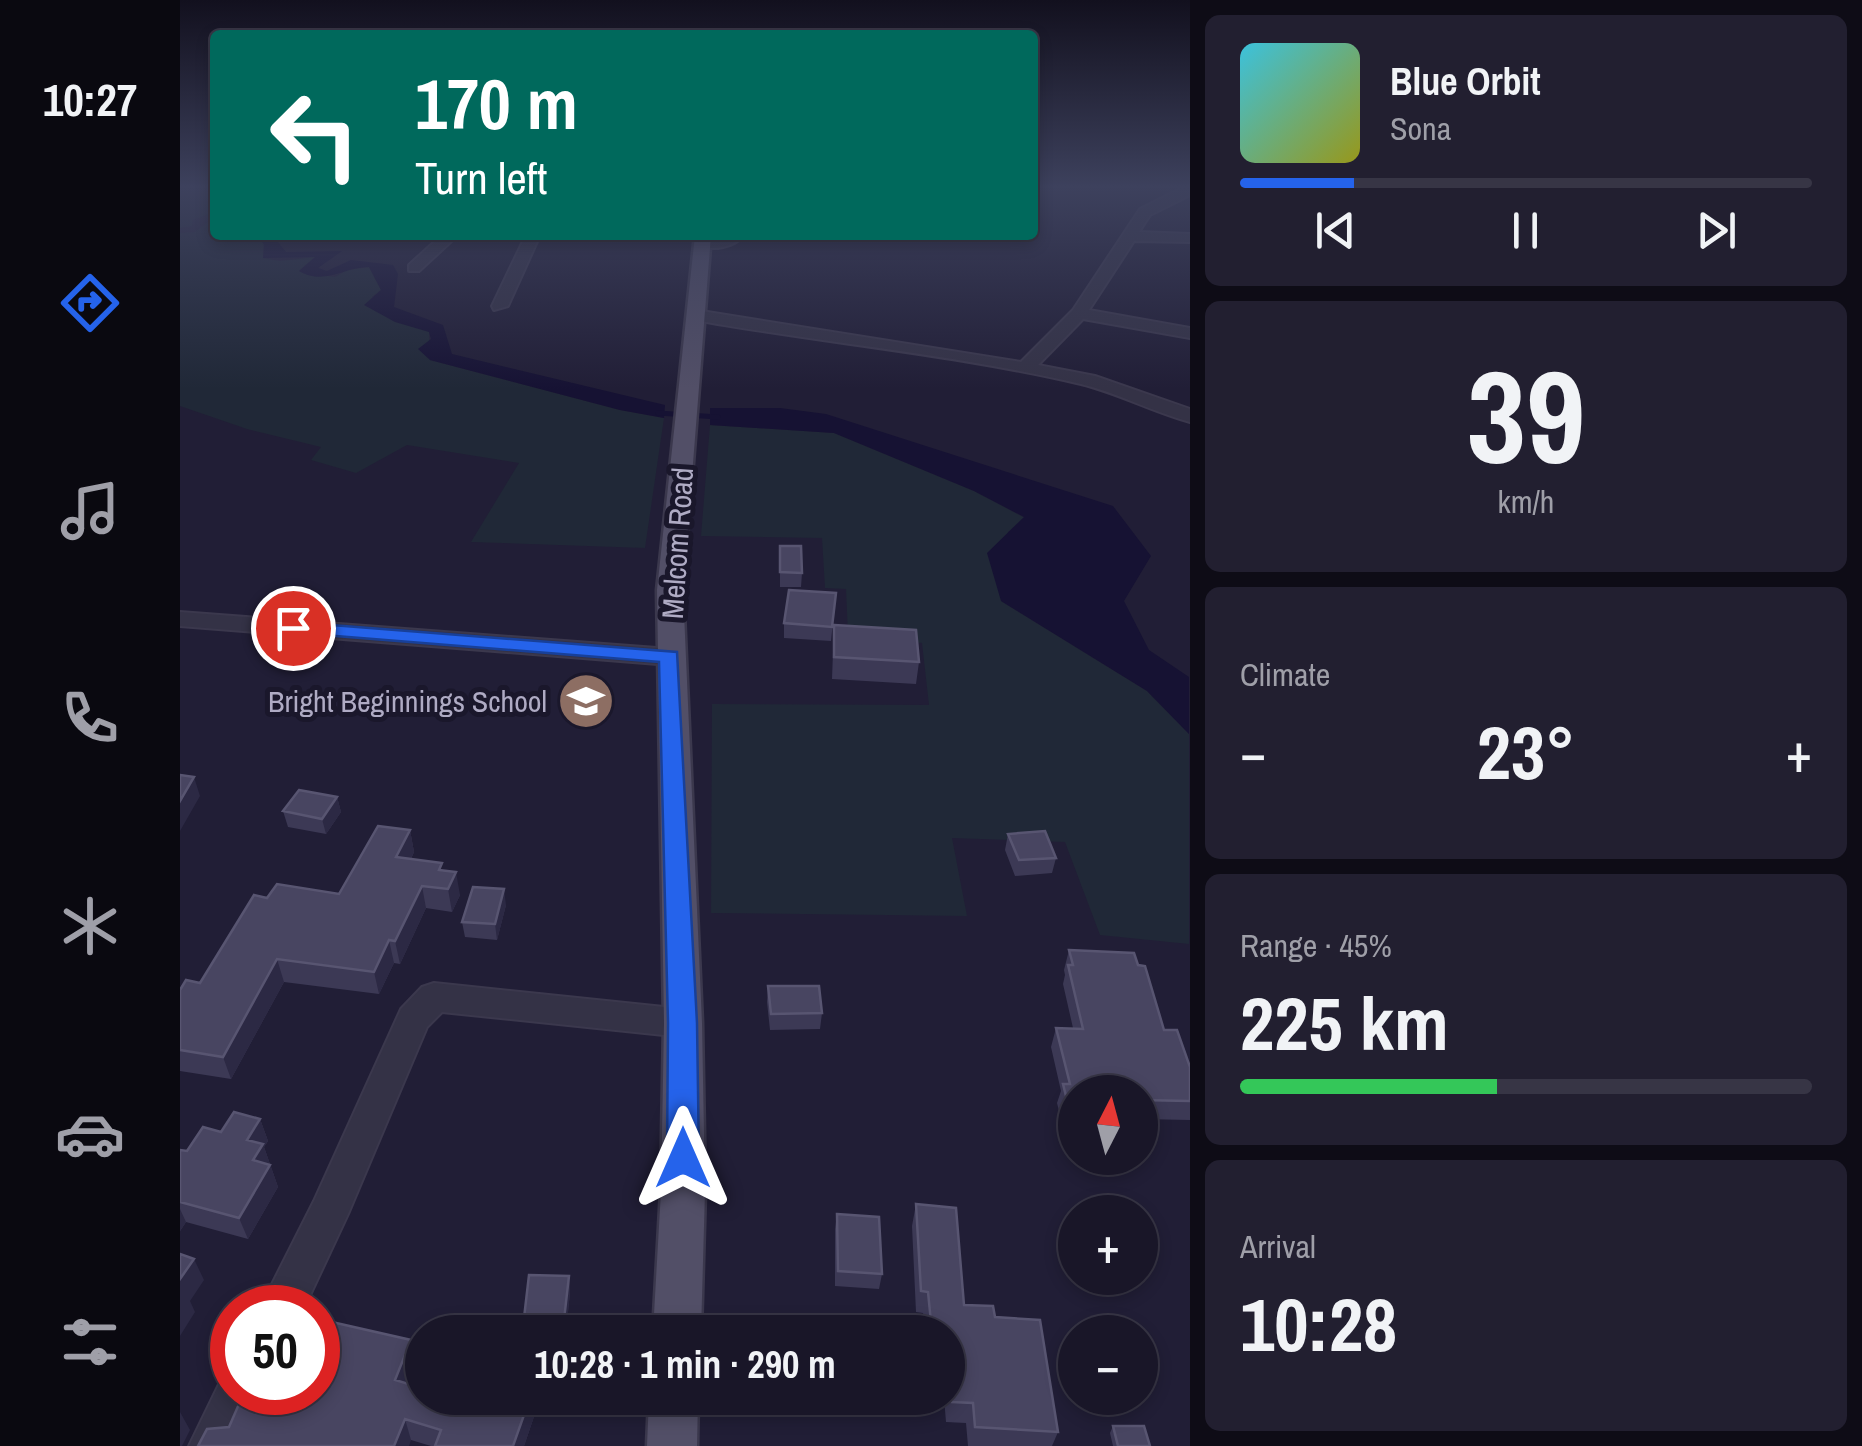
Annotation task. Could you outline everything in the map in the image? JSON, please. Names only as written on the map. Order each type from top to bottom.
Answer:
[{"type":"main road","name":"Melcom Road","points":[[678,1315],[683,1192],[682,1023],[670,590],[702,254]]},
{"type":"main road","points":[[672,1446],[673,1415]]},
{"type":"street","points":[[414,268],[429,254]]},
{"type":"street","points":[[500,306],[524,254]]},
{"type":"street","points":[[1025,368],[1079,314],[1117,254]]},
{"type":"street","points":[[1079,314],[1190,332]]},
{"type":"street","points":[[695,315],[1088,380],[1190,416]]},
{"type":"street","points":[[180,620],[670,657]]},
{"type":"street","points":[[293,1285],[413,1019],[434,997],[682,1023]]},
{"type":"street","points":[[212,1446],[228,1415]]},
{"type":"shaded area","points":[[180,254],[263,254],[263,258],[280,261],[315,257],[299,271],[335,277],[347,270],[369,267],[381,290],[372,297],[429,332],[430,360],[664,418],[645,548],[471,542],[519,463],[407,445],[356,473],[311,460],[321,447],[247,429],[180,406]]},
{"type":"shaded area","points":[[263,254],[337,254],[318,268],[327,271],[351,260],[393,265],[398,274],[394,307],[443,325],[452,354],[665,405],[664,418],[430,360],[418,349],[431,339],[429,332],[395,322],[364,305],[381,290],[369,267],[317,277],[299,271],[315,257],[263,258]]},
{"type":"shaded area","points":[[710,408],[780,408],[826,414],[1113,506],[1151,556],[1124,601],[1149,650],[1189,677],[1189,734],[1147,691],[1001,601],[987,553],[1024,517],[974,491],[834,433],[710,425]]},
{"type":"shaded area","points":[[710,425],[834,433],[974,491],[1025,518],[1008,532],[1001,601],[1147,691],[1189,734],[1189,944],[1100,935],[1065,842],[952,838],[967,916],[711,913],[712,704],[929,705],[922,643],[848,635],[846,589],[825,588],[822,538],[701,536]]},
{"type":"building","points":[[780,546],[801,546],[802,573],[780,572]]},
{"type":"building","points":[[789,590],[836,593],[832,627],[784,623]]},
{"type":"building","points":[[834,625],[916,630],[919,662],[834,657]]},
{"type":"building","points":[[180,775],[194,777],[180,801]]},
{"type":"building","points":[[299,790],[337,797],[322,819],[283,811]]},
{"type":"building","points":[[378,826],[410,830],[396,857],[442,863],[439,870],[456,872],[448,889],[422,886],[395,941],[389,940],[374,972],[277,959],[223,1057],[180,1050],[180,990],[186,980],[200,983],[254,895],[267,898],[277,884],[339,894]]},
{"type":"building","points":[[1045,831],[1056,858],[1019,860],[1008,834]]},
{"type":"building","points":[[473,887],[504,889],[495,924],[462,922]]},
{"type":"building","points":[[1069,950],[1134,953],[1138,965],[1145,966],[1164,1030],[1177,1030],[1190,1067],[1190,1101],[1158,1100],[1158,1075],[1068,1075],[1056,1028],[1083,1029],[1068,965],[1073,965]]},
{"type":"building","points":[[768,986],[819,986],[822,1013],[771,1014]]},
{"type":"building","points":[[234,1112],[260,1119],[247,1140],[263,1144],[253,1160],[270,1165],[239,1218],[180,1202],[180,1150],[187,1151],[203,1127],[221,1132]]},
{"type":"building","points":[[916,1204],[956,1208],[964,1305],[993,1306],[995,1317],[1040,1320],[1058,1432],[975,1427],[973,1403],[965,1403],[965,1315],[930,1315],[928,1292],[921,1291]]},
{"type":"building","points":[[837,1214],[879,1217],[882,1274],[838,1271]]},
{"type":"building","points":[[180,1254],[194,1259],[180,1279]]},
{"type":"building","points":[[529,1275],[569,1276],[565,1315],[524,1315]]},
{"type":"building","points":[[340,1324],[405,1339],[405,1355],[395,1380],[405,1383],[405,1415],[524,1415],[513,1446],[435,1446],[441,1430],[405,1419],[394,1446],[198,1446],[207,1429],[229,1427],[234,1415],[340,1415]]},
{"type":"building","points":[[1113,1426],[1144,1426],[1150,1446],[1118,1446]]},
{"type":"waterway","points":[[658,413],[718,417]]},
{"type":"place","name":"Bright Beginnings School","points":[[586,701]]},
{"type":"route","points":[[293,628],[670,657],[683,1158]]}]
